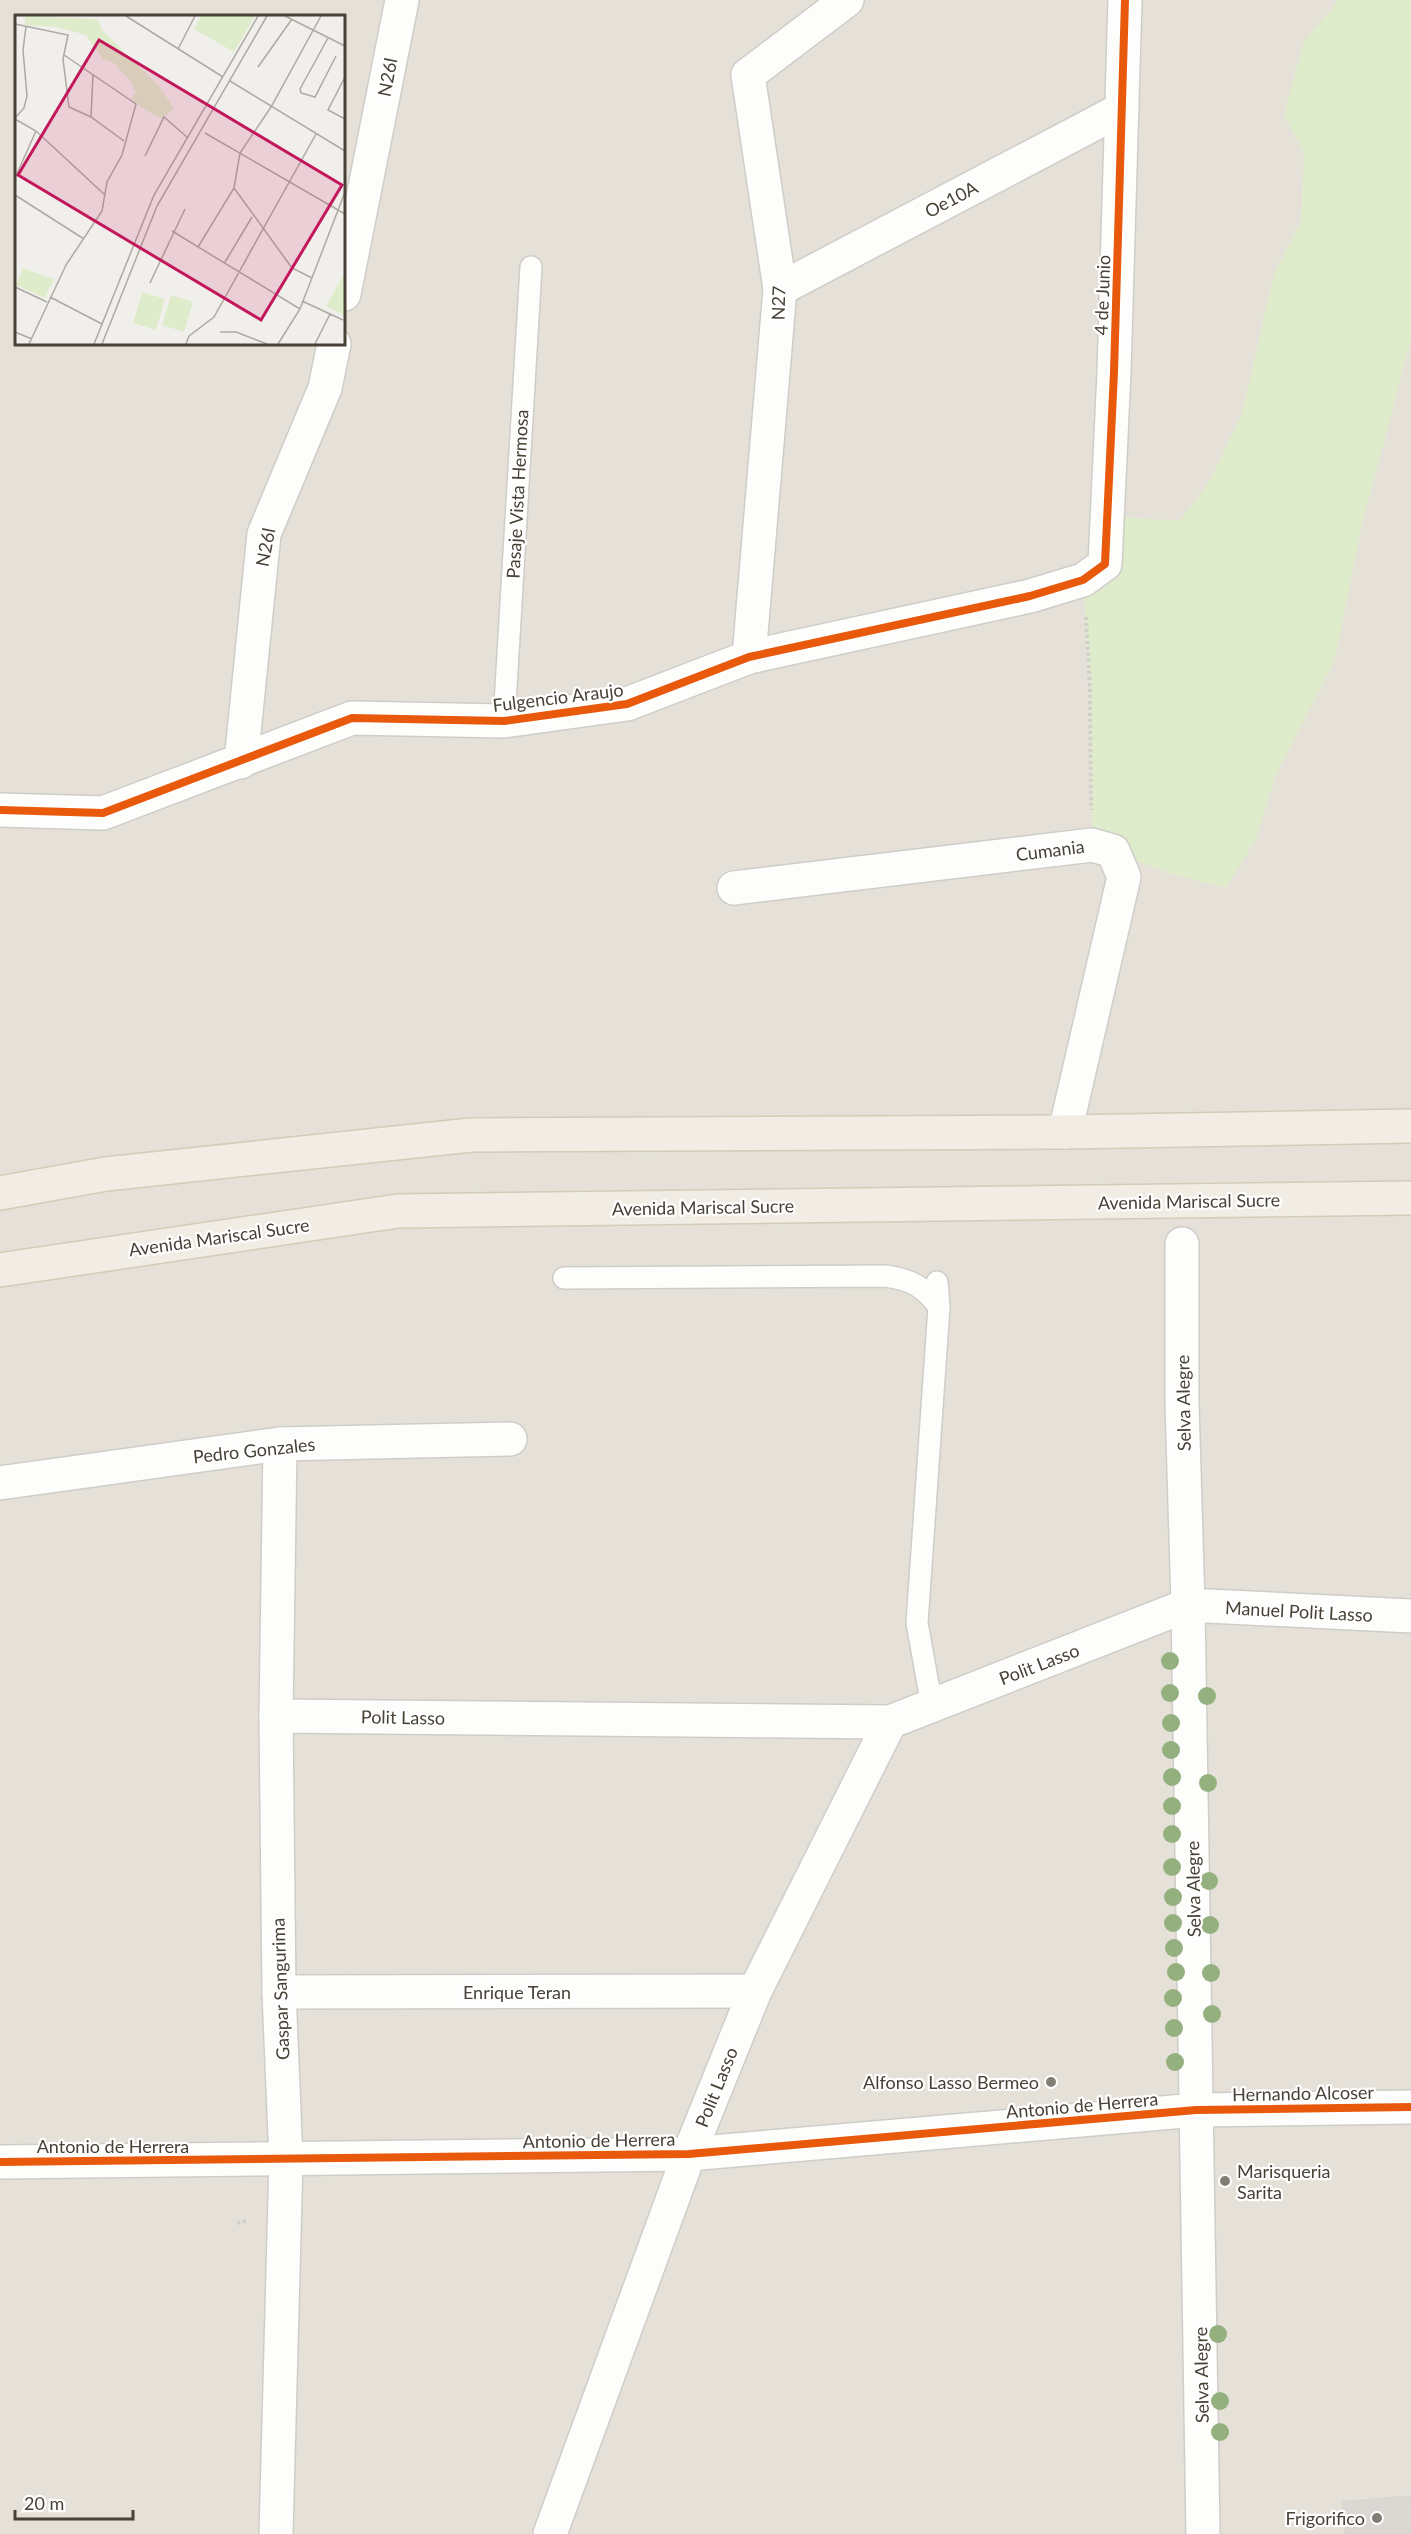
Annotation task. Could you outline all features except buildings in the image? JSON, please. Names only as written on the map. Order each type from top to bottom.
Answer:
[{"type":"main road","points":[[0,1193],[106,1174],[471,1135],[1065,1132],[1411,1126]]},
{"type":"main road","name":"Avenida Mariscal Sucre","points":[[0,1270],[398,1211],[1411,1198]]},
{"type":"street","name":"N26l","points":[[345,289],[402,0]]},
{"type":"street","name":"N27","points":[[749,657],[780,289],[748,75],[847,0]]},
{"type":"street","name":"4 de Junio","points":[[1083,580],[1105,564],[1114,382],[1125,0]]},
{"type":"street","name":"Oe10A","points":[[780,289],[1122,109]]},
{"type":"street","name":"N26l","points":[[241,762],[264,534],[325,388],[334,345]]},
{"type":"street","name":"Fulgencio Araujo","points":[[0,810],[103,813],[352,718],[504,722],[627,704],[749,657],[1030,596],[1083,580]]},
{"type":"street","name":"Cumania","points":[[734,888],[1092,845],[1113,850],[1124,877],[1065,1132]]},
{"type":"street","name":"Selva Alegre","points":[[1182,1244],[1182,1402],[1188,1605],[1203,2534]]},
{"type":"street","name":"Pedro Gonzales","points":[[0,1483],[280,1444],[510,1439]]},
{"type":"street","name":"Gaspar Sangurima","points":[[276,2534],[286,2160],[279,1992],[276,1716],[280,1444]]},
{"type":"street","name":"Manuel Polit Lasso","points":[[1188,1605],[1411,1616]]},
{"type":"street","name":"Polit Lasso","points":[[276,1716],[890,1722],[1188,1605]]},
{"type":"street","name":"Polit Lasso","points":[[550,2534],[688,2154],[755,1991],[890,1722]]},
{"type":"street","name":"Enrique Teran","points":[[279,1992],[755,1991]]},
{"type":"street","name":"Hernando Alcoser","points":[[1196,2110],[1411,2107]]},
{"type":"street","name":"Antonio de Herrera","points":[[0,2162],[688,2154],[1196,2110]]},
{"type":"lane","name":"Pasaje Vista Hermosa","points":[[504,722],[531,267]]},
{"type":"lane","points":[[564,1278],[886,1276],[906,1279],[927,1291],[939,1307]]},
{"type":"lane","points":[[932,1706],[917,1623],[939,1307],[937,1282]]},
{"type":"path","points":[[1083,580],[1090,687],[1092,845]]},
{"type":"shaded area","points":[[0,0],[1411,0],[1411,2534],[0,2534]]},
{"type":"green space","points":[[1339,0],[1411,0],[1411,339],[1362,525],[1335,660],[1275,777],[1256,839],[1226,888],[1175,875],[1092,845],[1090,687],[1083,580],[1107,516],[1180,521],[1209,482],[1242,413],[1274,274],[1301,221],[1304,153],[1284,115],[1304,41]]},
{"type":"cycle path","points":[[0,810],[103,813],[352,718],[504,721],[627,704],[749,657],[1030,596],[1083,580],[1105,564],[1114,372],[1125,0]]},
{"type":"cycle path","points":[[0,2162],[689,2154],[1196,2110],[1411,2107]]},
{"type":"place","name":"Alfonso Lasso Bermeo","points":[[1051,2082]]},
{"type":"place","name":"Marisqueria Sarita","points":[[1225,2181]]},
{"type":"place","name":"Frigorifico","points":[[1377,2518]]}]
